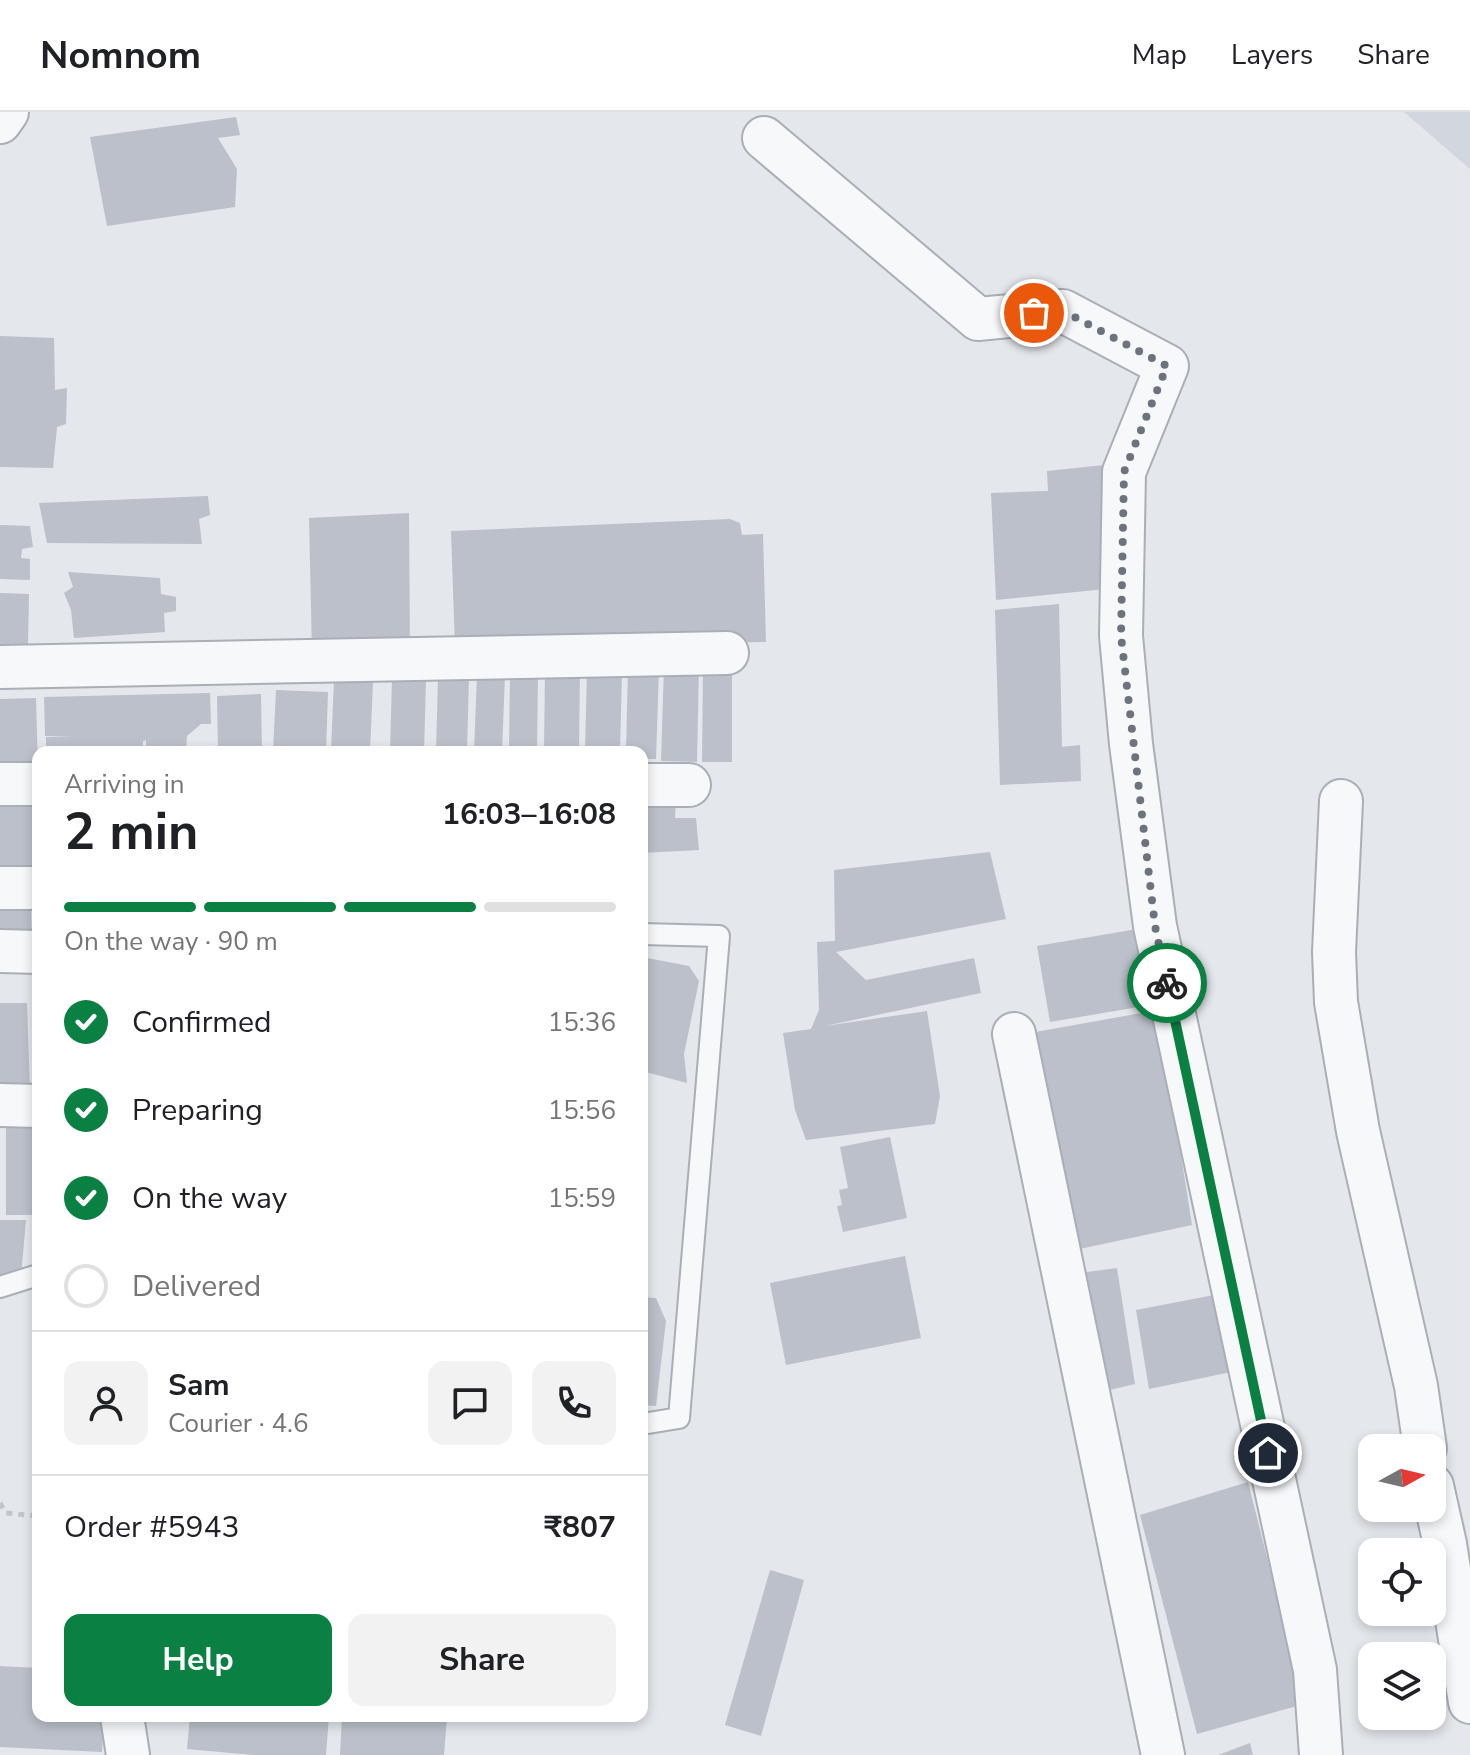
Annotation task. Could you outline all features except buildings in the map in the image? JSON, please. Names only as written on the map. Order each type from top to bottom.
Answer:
[{"type":"street","points":[[0,122],[7,112]]},
{"type":"street","points":[[764,138],[978,319],[1063,311],[1167,366],[1124,472],[1121,636],[1131,744],[1155,926],[1315,1670],[1321,1755]]},
{"type":"street","points":[[0,667],[727,653]]},
{"type":"street","points":[[0,784],[32,784]]},
{"type":"street","points":[[648,785],[689,785]]},
{"type":"street","points":[[1341,801],[1334,952],[1336,1002],[1358,1131],[1416,1386],[1423,1434]]},
{"type":"street","points":[[0,888],[32,888]]},
{"type":"street","points":[[0,951],[32,952]]},
{"type":"street","points":[[1014,1034],[1163,1755]]},
{"type":"street","points":[[0,1105],[32,1106]]},
{"type":"street","points":[[1440,1522],[1470,1702]]},
{"type":"street","points":[[123,1722],[128,1755]]},
{"type":"lane","points":[[648,934],[719,936],[679,1418],[648,1423]]},
{"type":"lane","points":[[0,1287],[32,1277]]},
{"type":"path","points":[[0,1503],[6,1513],[32,1515]]},
{"type":"shaded area","points":[[1404,112],[1470,112],[1470,169]]},
{"type":"way so far","points":[[1034,313],[1063,311],[1167,366],[1124,472],[1121,636],[1131,744],[1155,926],[1167,983]]},
{"type":"route","points":[[1167,983],[1268,1453]]}]
